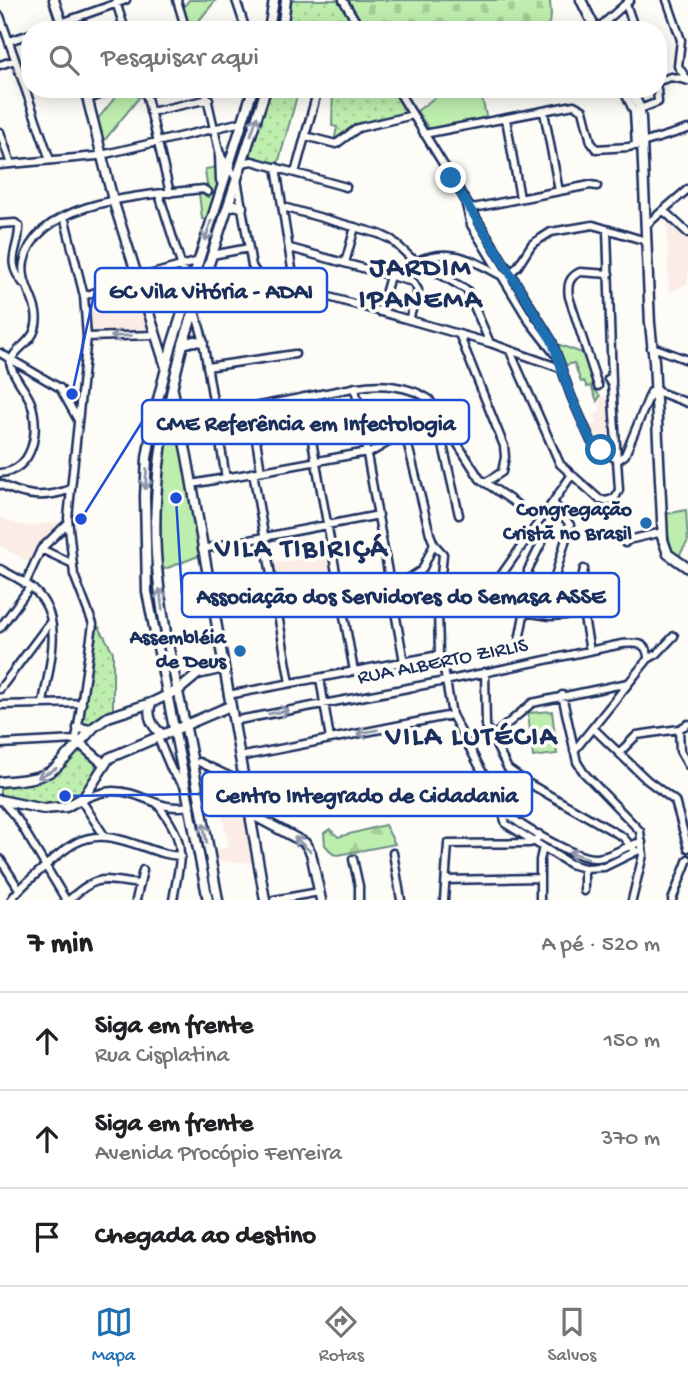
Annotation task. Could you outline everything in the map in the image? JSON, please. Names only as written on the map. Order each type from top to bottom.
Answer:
[{"type":"main road","points":[[54,0],[61,21]]},
{"type":"main road","points":[[270,21],[274,0]]},
{"type":"main road","points":[[283,21],[286,0]]},
{"type":"main road","points":[[581,0],[592,21]]},
{"type":"main road","points":[[218,900],[147,592],[144,540],[147,458],[155,411],[183,344],[228,208],[243,122],[251,98]]},
{"type":"main road","points":[[172,692],[156,553],[157,481],[166,419],[172,345],[221,190],[242,163],[263,98]]},
{"type":"main road","points":[[634,98],[640,109],[639,145],[645,216],[651,348],[649,359],[653,392],[651,407],[662,534],[670,557],[688,568]]},
{"type":"main road","points":[[88,99],[113,200],[169,377],[180,421],[265,900]]},
{"type":"main road","points":[[220,155],[221,190]]},
{"type":"main road","points":[[228,208],[241,202]]},
{"type":"main road","points":[[183,344],[203,342]]},
{"type":"main road","points":[[158,346],[172,345]]},
{"type":"main road","points":[[166,419],[176,407]]},
{"type":"main road","points":[[166,419],[180,421]]},
{"type":"main road","points":[[1,780],[24,781],[43,776],[65,759],[78,741],[112,715],[152,703],[185,686],[196,674],[224,668]]},
{"type":"main road","points":[[152,703],[149,713],[154,728],[161,737]]},
{"type":"main road","points":[[0,800],[27,807],[60,808],[81,800],[109,758],[230,706]]},
{"type":"main road","points":[[78,728],[91,730]]},
{"type":"main road","points":[[179,729],[189,806],[208,900]]},
{"type":"main road","points":[[78,741],[104,764]]},
{"type":"main road","points":[[250,813],[304,843],[311,853],[320,896]]},
{"type":"street","points":[[74,21],[126,0]]},
{"type":"street","points":[[177,0],[183,21]]},
{"type":"street","points":[[236,0],[243,21]]},
{"type":"street","points":[[343,0],[356,21]]},
{"type":"street","points":[[667,0],[681,40],[678,66],[671,77]]},
{"type":"street","points":[[116,2],[122,21]]},
{"type":"street","points":[[606,21],[628,2],[633,21]]},
{"type":"street","points":[[0,18],[21,77]]},
{"type":"street","points":[[9,41],[21,37]]},
{"type":"street","points":[[0,65],[15,60]]},
{"type":"street","points":[[678,66],[688,81]]},
{"type":"street","points":[[667,78],[688,81]]},
{"type":"street","points":[[28,98],[50,160]]},
{"type":"street","points":[[147,98],[170,193]]},
{"type":"street","points":[[295,173],[316,98]]},
{"type":"street","points":[[403,98],[552,341],[560,368],[591,441],[618,460]]},
{"type":"street","points":[[627,98],[634,112],[639,145]]},
{"type":"street","points":[[640,109],[658,102],[658,98]]},
{"type":"street","points":[[150,112],[209,99],[220,155],[233,173],[253,268],[259,277],[490,343],[560,368]]},
{"type":"street","points":[[424,134],[578,106],[583,110],[594,147],[625,148],[688,129]]},
{"type":"street","points":[[544,112],[559,191]]},
{"type":"street","points":[[305,136],[336,144],[358,128],[413,115]]},
{"type":"street","points":[[506,119],[520,198]]},
{"type":"street","points":[[0,165],[102,155],[243,122]]},
{"type":"street","points":[[0,132],[11,164]]},
{"type":"street","points":[[245,153],[252,161]]},
{"type":"street","points":[[242,163],[252,161],[346,187]]},
{"type":"street","points":[[276,167],[295,288]]},
{"type":"street","points":[[469,209],[590,185],[597,186]]},
{"type":"street","points":[[25,285],[24,261],[30,247],[52,223],[64,216],[113,200],[203,189],[208,192]]},
{"type":"street","points":[[645,226],[688,190]]},
{"type":"street","points":[[159,194],[185,277]]},
{"type":"street","points":[[283,207],[390,239],[417,261],[467,290],[490,343]]},
{"type":"street","points":[[469,209],[471,225],[529,321],[557,358]]},
{"type":"street","points":[[645,216],[661,213],[688,233]]},
{"type":"street","points":[[0,744],[78,741],[93,624],[71,563],[68,523],[87,337],[84,296],[64,216]]},
{"type":"street","points":[[0,224],[15,223],[19,226],[13,264],[36,307],[33,334],[15,352],[11,360],[11,368],[31,403],[34,433],[24,462],[15,470],[0,473]]},
{"type":"street","points":[[510,273],[518,266],[532,244],[548,233],[589,225],[646,241]]},
{"type":"street","points":[[345,263],[355,227]]},
{"type":"street","points":[[605,392],[609,274],[607,230]]},
{"type":"street","points":[[212,255],[249,247]]},
{"type":"street","points":[[290,248],[412,282],[418,288],[409,320]]},
{"type":"street","points":[[417,261],[433,255],[452,253],[502,276]]},
{"type":"street","points":[[84,296],[199,261]]},
{"type":"street","points":[[502,276],[505,270],[510,273]]},
{"type":"street","points":[[510,351],[557,460],[570,476],[598,499],[609,501],[618,493],[613,397],[569,297],[568,287],[570,281],[580,272],[609,274]]},
{"type":"street","points":[[380,312],[390,276]]},
{"type":"street","points":[[194,309],[203,342],[226,478]]},
{"type":"street","points":[[459,334],[505,449],[502,472],[485,483]]},
{"type":"street","points":[[87,337],[155,335]]},
{"type":"street","points":[[651,348],[688,360]]},
{"type":"street","points":[[0,353],[60,388],[78,422]]},
{"type":"street","points":[[207,367],[295,354]]},
{"type":"street","points":[[517,366],[521,354]]},
{"type":"street","points":[[605,392],[606,380]]},
{"type":"street","points":[[180,421],[355,387],[384,384],[419,394],[432,402],[478,475],[517,505]]},
{"type":"street","points":[[355,387],[404,662]]},
{"type":"street","points":[[605,392],[613,397]]},
{"type":"street","points":[[653,392],[688,403]]},
{"type":"street","points":[[304,397],[354,671]]},
{"type":"street","points":[[618,460],[625,456],[651,407]]},
{"type":"street","points":[[251,408],[264,537],[290,683]]},
{"type":"street","points":[[192,484],[368,453],[439,414]]},
{"type":"street","points":[[439,414],[459,515]]},
{"type":"street","points":[[405,433],[434,544],[442,551],[439,655],[442,658],[452,715],[507,820],[534,842],[583,868],[609,865],[639,851]]},
{"type":"street","points":[[444,450],[459,445]]},
{"type":"street","points":[[500,595],[496,581],[570,476]]},
{"type":"street","points":[[0,484],[23,495],[36,496],[55,495],[71,489]]},
{"type":"street","points":[[550,617],[555,573],[570,525],[553,502]]},
{"type":"street","points":[[202,549],[379,515]]},
{"type":"street","points":[[0,628],[3,617],[28,586],[41,549],[68,523]]},
{"type":"street","points":[[519,641],[528,570],[546,534]]},
{"type":"street","points":[[625,543],[628,540],[662,534]]},
{"type":"street","points":[[277,608],[392,586],[419,572],[434,544]]},
{"type":"street","points":[[41,549],[71,563]]},
{"type":"street","points":[[0,569],[28,586],[41,599],[51,621],[54,635],[43,703]]},
{"type":"street","points":[[584,569],[579,590],[590,652]]},
{"type":"street","points":[[524,612],[550,617],[583,614]]},
{"type":"street","points":[[0,689],[51,621]]},
{"type":"street","points":[[574,751],[648,659],[657,654],[674,636]]},
{"type":"street","name":"RUA ALBERTO ZIRLIS","points":[[233,721],[622,644],[637,643],[646,647],[648,659]]},
{"type":"street","points":[[228,695],[439,655]]},
{"type":"street","points":[[485,672],[486,726],[508,769],[515,776],[639,851]]},
{"type":"street","points":[[320,678],[330,739]]},
{"type":"street","points":[[491,738],[528,705],[562,695],[628,683]]},
{"type":"street","points":[[562,695],[577,762],[584,773],[638,828],[642,842],[632,900]]},
{"type":"street","points":[[0,705],[82,703]]},
{"type":"street","points":[[239,757],[452,715]]},
{"type":"street","points":[[619,753],[637,735],[679,729],[688,724]]},
{"type":"street","points":[[593,728],[647,780],[675,801],[688,848]]},
{"type":"street","points":[[679,729],[680,751],[688,765]]},
{"type":"street","points":[[161,737],[172,772],[186,788]]},
{"type":"street","points":[[199,762],[244,783]]},
{"type":"street","points":[[90,787],[98,794]]},
{"type":"street","points":[[105,837],[81,800],[98,794],[119,792],[173,808],[189,806]]},
{"type":"street","points":[[0,800],[8,805],[67,900],[93,881],[140,884]]},
{"type":"street","points":[[156,804],[178,835],[181,856],[173,900]]},
{"type":"street","points":[[18,820],[19,811],[27,807]]},
{"type":"street","points":[[507,820],[539,834],[573,854],[592,859],[642,842]]},
{"type":"street","points":[[534,842],[539,834]]},
{"type":"street","points":[[11,900],[19,889],[62,849],[76,841],[105,837],[120,839],[162,855],[181,856]]},
{"type":"street","points":[[444,900],[448,844],[534,842]]},
{"type":"street","points":[[540,900],[543,847]]},
{"type":"street","points":[[393,853],[401,900]]},
{"type":"street","points":[[0,859],[19,889]]},
{"type":"street","points":[[353,859],[359,900]]},
{"type":"street","points":[[672,900],[688,859]]},
{"type":"street","points":[[583,868],[584,891]]},
{"type":"street","points":[[136,900],[143,870]]},
{"type":"street","points":[[446,880],[540,878]]},
{"type":"street","points":[[274,900],[320,896]]},
{"type":"shaded area","points":[[667,220],[688,239],[688,283],[669,293]]},
{"type":"shaded area","points":[[133,283],[148,331],[92,333],[88,298]]},
{"type":"shaded area","points":[[600,396],[611,400],[614,450],[611,452],[595,441],[588,427],[597,423],[594,415],[601,412]]},
{"type":"shaded area","points":[[0,516],[29,527],[63,521],[38,547],[29,562],[0,546]]},
{"type":"shaded area","points":[[329,554],[336,593],[279,604],[271,564]]},
{"type":"shaded area","points":[[219,775],[241,786],[255,863],[218,861],[215,850],[229,847],[219,802],[208,784],[216,783]]},
{"type":"green space","points":[[189,0],[216,0],[198,21],[188,21],[183,8]]},
{"type":"green space","points":[[288,0],[338,0],[351,21],[285,21]]},
{"type":"green space","points":[[348,0],[550,0],[549,21],[361,21]]},
{"type":"green space","points":[[114,98],[139,98],[104,141],[98,119]]},
{"type":"green space","points":[[266,98],[296,98],[278,164],[253,157],[249,152]]},
{"type":"green space","points":[[333,98],[398,98],[404,108],[405,113],[354,127],[334,142],[337,127],[332,126]]},
{"type":"green space","points":[[434,98],[482,98],[487,120],[429,129],[417,111]]},
{"type":"green space","points":[[219,167],[218,186],[207,220],[202,219],[199,193],[208,197],[212,190],[207,185],[205,169]]},
{"type":"green space","points":[[557,344],[585,354],[600,396],[597,401],[591,386],[587,387],[584,381],[581,382],[574,363],[566,365]]},
{"type":"green space","points":[[172,423],[177,425],[179,430],[201,555],[162,570],[161,469],[167,432]]},
{"type":"green space","points":[[686,510],[688,541],[677,559],[669,544],[666,514]]},
{"type":"green space","points":[[99,627],[113,652],[113,711],[90,726],[82,726],[97,629]]},
{"type":"green space","points":[[552,711],[557,754],[533,757],[528,713]]},
{"type":"green space","points":[[78,747],[101,764],[86,789],[75,799],[65,804],[44,806],[0,797],[0,785],[30,782]]},
{"type":"green space","points":[[385,825],[395,844],[338,855],[333,854],[325,845],[324,833],[330,829],[338,837]]},
{"type":"waterway","points":[[276,21],[279,0]]},
{"type":"waterway","points":[[184,327],[256,98]]},
{"type":"waterway","points":[[150,539],[156,446],[175,356]]},
{"type":"waterway","points":[[150,550],[159,630],[213,900]]},
{"type":"place","name":"GC Vila Vitória - ADAI","points":[[72,394]]},
{"type":"place","name":"Associação dos Servidores do Semasa ASSE","points":[[176,498]]},
{"type":"place","name":"CME Referência em Infectologia","points":[[81,519]]},
{"type":"place","name":"Congregação Cristã no Brasil","points":[[646,523]]},
{"type":"place","name":"Assembléia de Deus","points":[[240,651]]},
{"type":"place","name":"Centro Integrado de Cidadania","points":[[65,796]]},
{"type":"district","name":"JARDIM IPANEMA","points":[[421,285]]},
{"type":"district","name":"VILA TIBIRIÇÁ","points":[[302,550]]},
{"type":"district","name":"VILA LUTÉCIA","points":[[472,738]]},
{"type":"route","points":[[451,178],[552,341],[560,368],[587,433],[601,450]]}]
